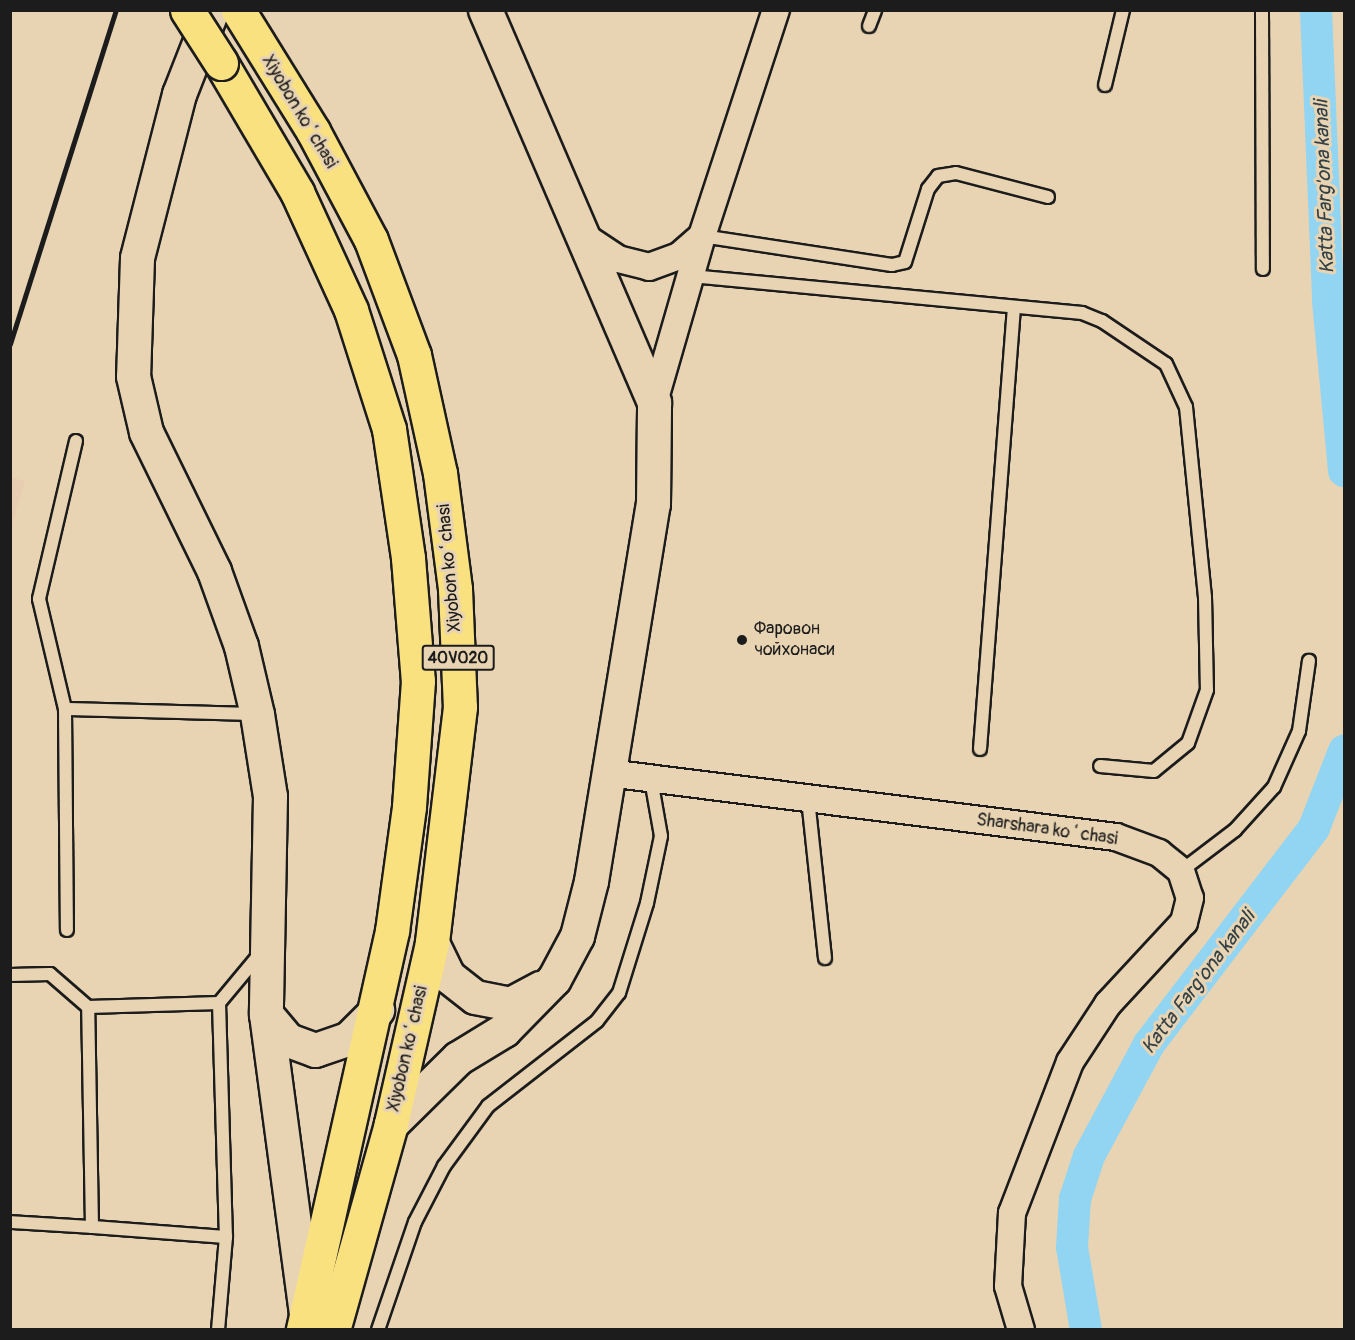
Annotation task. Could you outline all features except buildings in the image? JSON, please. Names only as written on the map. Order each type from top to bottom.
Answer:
[{"type":"main road","name":"40V020","points":[[187,10],[221,63],[307,213],[351,310],[389,429],[408,558],[418,681],[410,807],[376,1010],[314,1324]]},
{"type":"main road","points":[[391,1124],[458,1058],[504,1030],[554,979],[577,936],[608,773],[653,504],[654,402],[485,10]]},
{"type":"main road","points":[[231,13],[179,94],[137,258],[133,376],[146,432],[214,572],[233,625],[257,714],[270,796],[266,1014],[314,1324]]},
{"type":"main road","name":"Xiyobon koʻchasi","points":[[231,13],[313,131],[371,240],[414,355],[440,473],[455,589],[459,707],[432,942],[391,1124],[314,1324]]},
{"type":"main road","points":[[432,942],[437,960],[459,989],[492,1003],[510,1004],[554,979]]},
{"type":"main road","points":[[266,1014],[288,1040],[315,1050],[349,1038],[376,1010]]},
{"type":"street","points":[[654,402],[702,236],[776,10]]},
{"type":"street","points":[[582,235],[618,259],[649,267],[679,256],[702,236]]},
{"type":"street","name":"Sharshara koʻchasi","points":[[608,773],[1116,837],[1160,853],[1181,871]]},
{"type":"street","points":[[1021,1329],[1008,1286],[1012,1213],[1070,1062],[1108,1004],[1184,922],[1190,898],[1181,871]]},
{"type":"lane","points":[[869,26],[874,10]]},
{"type":"lane","points":[[1105,85],[1123,10]]},
{"type":"lane","points":[[1262,10],[1263,269]]},
{"type":"lane","points":[[702,236],[892,265],[905,262],[928,189],[938,176],[956,173],[1048,197]]},
{"type":"lane","points":[[691,276],[1082,313],[1102,321],[1166,364],[1186,407],[1205,597],[1207,690],[1188,743],[1154,771],[1100,766]]},
{"type":"lane","points":[[980,749],[1014,307]]},
{"type":"lane","points":[[67,930],[65,709],[39,599],[76,441]]},
{"type":"lane","points":[[1181,871],[1235,830],[1274,787],[1299,732],[1309,661]]},
{"type":"lane","points":[[65,709],[257,714]]},
{"type":"lane","points":[[378,1329],[415,1222],[444,1166],[488,1106],[597,1021],[619,993],[647,903],[661,836],[651,779]]},
{"type":"lane","points":[[808,799],[825,958]]},
{"type":"lane","points":[[218,1329],[226,1237],[219,1003],[268,945]]},
{"type":"lane","points":[[10,975],[50,974],[88,1007],[219,1003]]},
{"type":"lane","points":[[88,1007],[92,1227]]},
{"type":"lane","points":[[10,1222],[226,1237]]},
{"type":"shaded area","points":[[10,477],[25,481],[11,529]]},
{"type":"waterway","name":"Katta Farg'ona kanali","points":[[1316,10],[1328,301],[1344,471]]},
{"type":"waterway","name":"Katta Farg'ona kanali","points":[[1086,1330],[1072,1247],[1075,1199],[1089,1156],[1149,1044],[1314,828],[1344,751]]},
{"type":"railway","points":[[10,344],[116,10]]},
{"type":"place","name":"Фаровон чойхонаси","points":[[742,640]]}]
